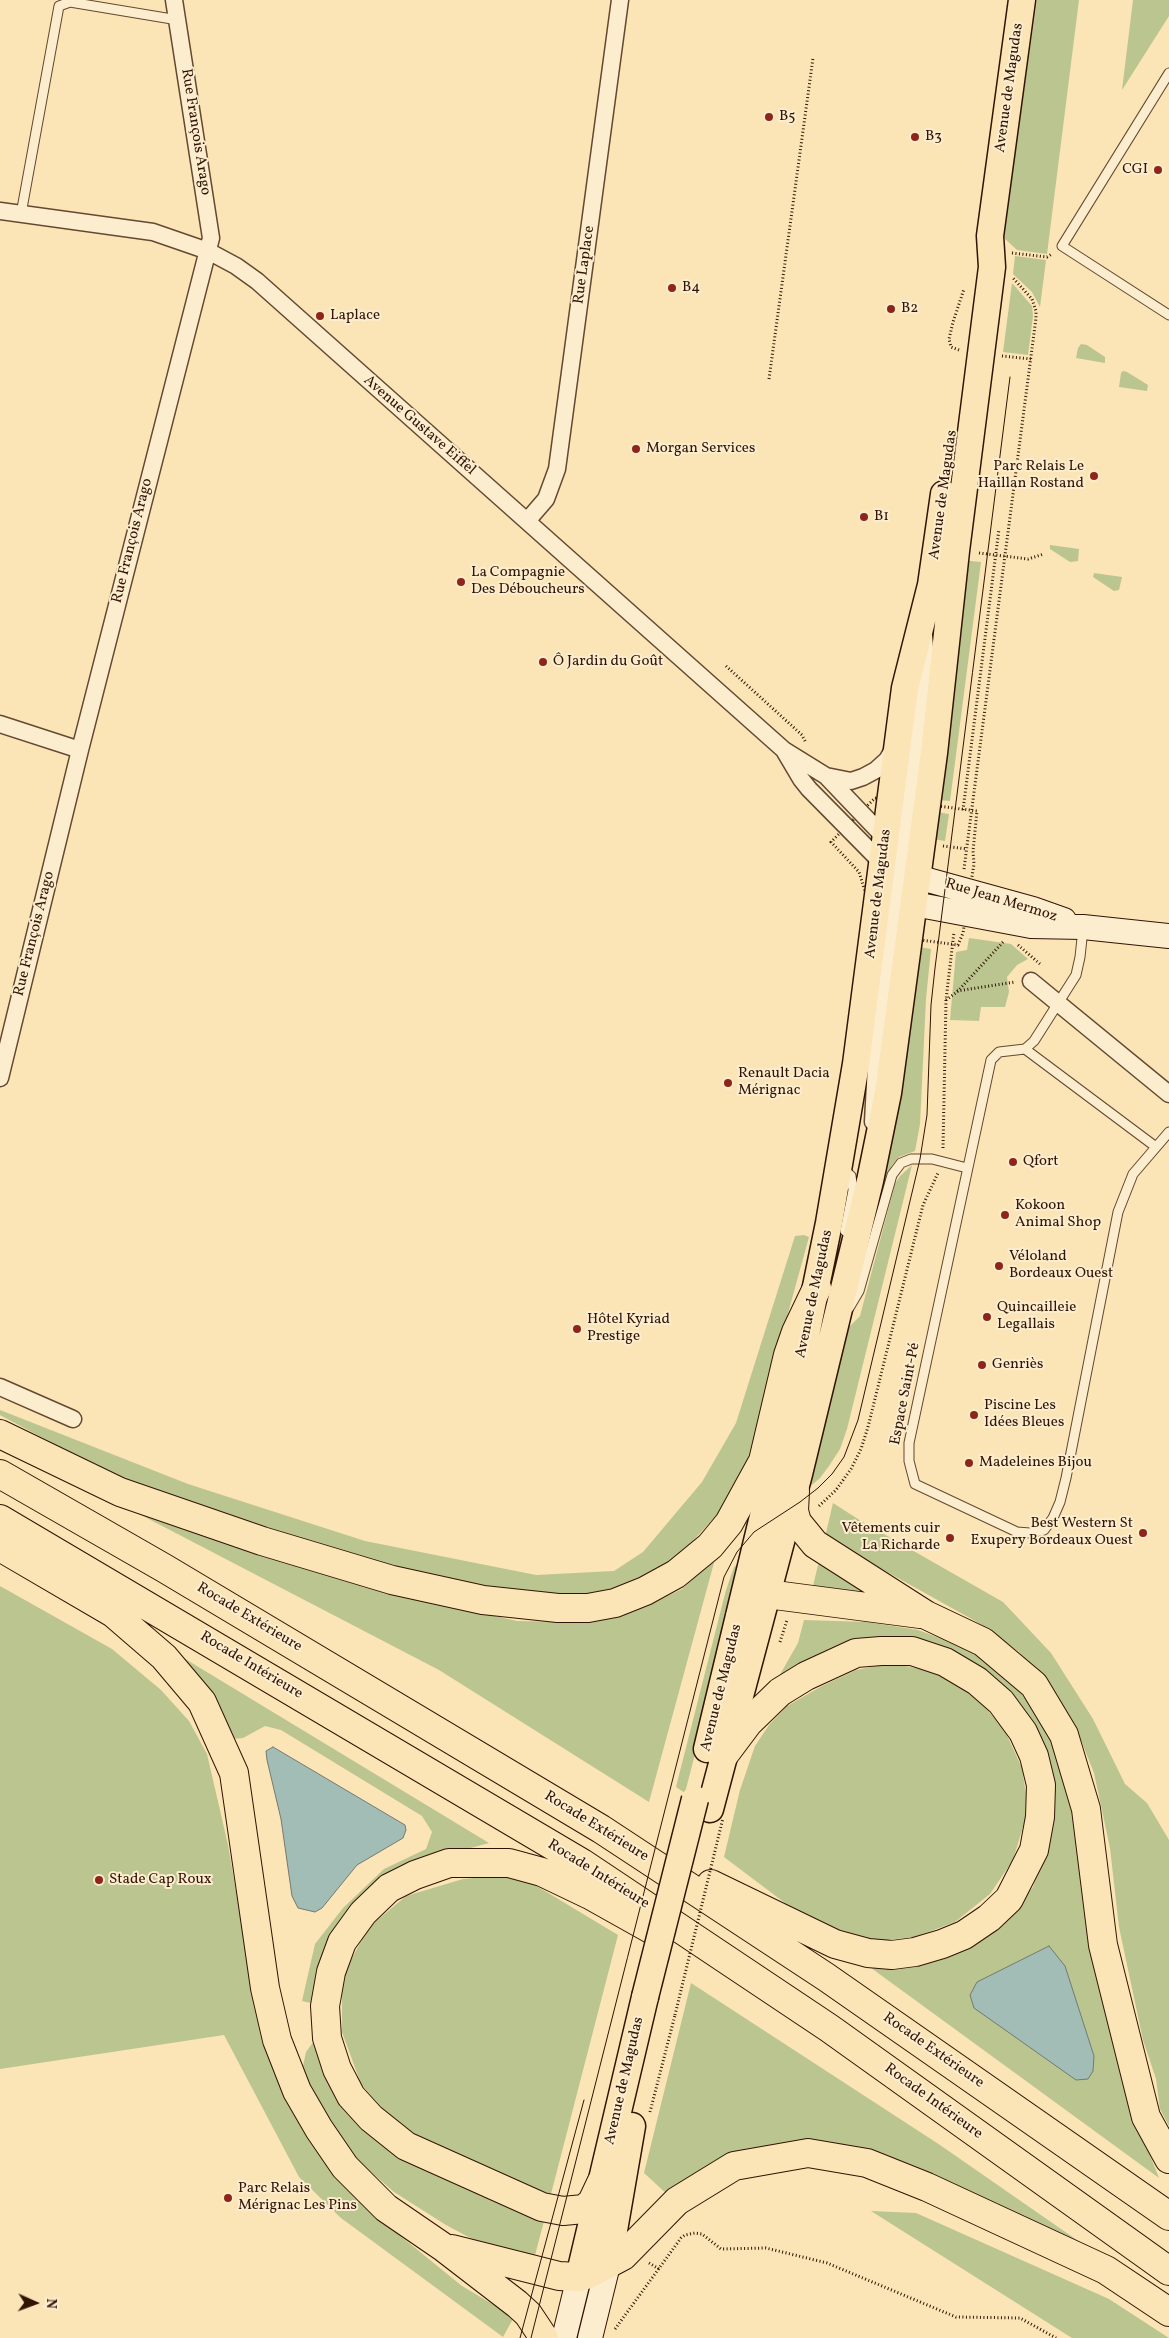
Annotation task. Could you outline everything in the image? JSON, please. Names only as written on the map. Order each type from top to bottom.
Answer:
[{"type":"highway","points":[[0,1434],[120,1492],[262,1541],[392,1580],[483,1600],[550,1607],[588,1608],[615,1603],[646,1591],[676,1574],[710,1546],[729,1523],[763,1461],[788,1355],[796,1332],[817,1288]]},
{"type":"highway","name":"Rocade Extérieure","points":[[0,1474],[180,1578],[601,1829],[826,1977],[1169,2216]]},
{"type":"highway","points":[[795,1491],[794,1511],[797,1522],[815,1544],[926,1615],[983,1642],[1034,1684],[1064,1735],[1086,1809],[1103,1945],[1146,2116],[1169,2160]]},
{"type":"highway","name":"Rocade Intérieure","points":[[0,1519],[582,1864],[829,2028],[1169,2271]]},
{"type":"highway","points":[[0,1547],[113,1614],[164,1656],[202,1702],[234,1773],[265,1988],[277,2040],[297,2091],[319,2129],[345,2167],[386,2208],[443,2247],[517,2304],[528,2314],[544,2338]]},
{"type":"highway","points":[[740,1617],[747,1604],[753,1598],[780,1596],[926,1615]]},
{"type":"highway","points":[[601,1829],[835,1944],[868,1953],[892,1954],[915,1952],[964,1935],[989,1918],[1009,1899],[1034,1850],[1040,1817],[1041,1786],[1034,1756],[1023,1732],[1001,1702],[977,1681],[945,1662],[912,1652],[880,1651],[856,1654],[806,1676],[780,1692],[748,1723],[724,1755]]},
{"type":"highway","points":[[601,2183],[592,2202],[584,2209],[563,2211],[542,2207],[406,2146],[370,2118],[351,2096],[337,2069],[328,2038],[325,2006],[331,1972],[342,1942],[363,1913],[390,1888],[449,1863],[509,1863],[542,1872],[590,1895],[829,2028]]},
{"type":"highway","points":[[443,2247],[486,2256],[559,2276],[579,2277],[608,2265],[623,2256],[677,2202],[734,2166],[808,2153],[867,2163],[927,2187],[1106,2270],[1169,2312]]},
{"type":"main road","name":"Avenue de Magudas","points":[[590,2338],[608,2265],[629,2140],[660,2006],[710,1809],[724,1755],[780,1596],[795,1491],[876,1156],[888,1093],[914,904],[908,865],[934,753],[956,551],[992,267],[990,236],[1022,0]]},
{"type":"main road","name":"Avenue de Magudas","points":[[908,865],[886,838],[897,742],[905,688],[937,549],[962,357],[977,265],[990,236]]},
{"type":"main road","points":[[908,865],[924,687],[919,631]]},
{"type":"main road","name":"Avenue de Magudas","points":[[710,1809],[740,1617],[817,1288],[856,1064],[878,904],[908,865]]},
{"type":"main road","name":"Rue Jean Mermoz","points":[[908,865],[1083,927]]},
{"type":"main road","name":"Rue Jean Mermoz","points":[[914,904],[1023,924],[1083,927],[1169,936]]},
{"type":"main road","name":"Avenue de Magudas","points":[[564,2338],[601,2183],[660,2006]]},
{"type":"street","name":"Rue François Arago","points":[[0,1078],[80,750],[211,238],[174,0]]},
{"type":"street","name":"Rue Laplace","points":[[527,521],[546,499],[557,469],[620,0]]},
{"type":"street","name":"Avenue Gustave Eiffel","points":[[0,211],[153,232],[208,251],[236,266],[257,281],[784,750],[826,776],[886,838]]},
{"type":"street","points":[[0,724],[80,750]]},
{"type":"street","name":"Avenue Gustave Eiffel","points":[[826,776],[850,781],[863,778],[887,760],[897,742]]},
{"type":"street","name":"Avenue Gustave Eiffel","points":[[784,750],[809,789],[908,865]]},
{"type":"street","points":[[876,1156],[873,1117],[875,1064],[908,865]]},
{"type":"street","points":[[1031,981],[1169,1094]]},
{"type":"street","points":[[0,1387],[73,1419]]},
{"type":"lane","points":[[21,214],[59,6],[70,2],[178,20]]},
{"type":"lane","points":[[1169,73],[1062,246],[1169,315]]},
{"type":"lane","points":[[1083,927],[1080,958],[1076,975],[1034,1041],[1024,1049],[1156,1147]]},
{"type":"lane","name":"Espace Saint-Pé","points":[[1024,1049],[999,1052],[990,1060],[909,1443],[910,1467],[915,1484],[1017,1532],[1030,1533],[1044,1530],[1053,1518],[1060,1502],[1118,1212],[1133,1174],[1169,1132]]},
{"type":"lane","points":[[836,1320],[852,1304],[860,1291],[892,1175],[901,1163],[911,1159],[932,1159],[967,1168]]},
{"type":"lane","points":[[839,1167],[848,1171],[851,1176],[853,1190],[844,1237]]},
{"type":"lane","points":[[836,1320],[835,1297],[838,1272]]},
{"type":"path","points":[[769,379],[814,58]]},
{"type":"path","points":[[1012,253],[1047,257]]},
{"type":"path","points":[[965,864],[1036,318],[1035,304],[1028,293],[1009,274]]},
{"type":"path","points":[[963,810],[1000,529]]},
{"type":"path","points":[[956,551],[1028,559],[1044,554]]},
{"type":"path","points":[[726,666],[802,734],[811,766]]},
{"type":"path","points":[[908,865],[967,849]]},
{"type":"path","points":[[807,1535],[811,1517],[816,1508],[836,1490],[851,1469],[861,1449],[923,1204],[941,1162],[946,1000],[957,992],[1023,924]]},
{"type":"path","points":[[957,992],[1003,983],[1031,981]]},
{"type":"path","points":[[777,1649],[784,1632],[780,1596]]},
{"type":"path","points":[[660,2006],[710,1809]]},
{"type":"path","points":[[620,2322],[681,2238],[695,2233],[702,2234],[722,2248],[759,2247],[826,2263],[956,2317],[1020,2318],[1056,2338]]},
{"type":"green space","points":[[1037,0],[1079,0],[1047,254],[1017,250],[1003,237]]},
{"type":"green space","points":[[1133,0],[1169,0],[1169,16],[1122,90]]},
{"type":"green space","points":[[1015,256],[1046,260],[1040,307],[1032,292],[1013,274]]},
{"type":"green space","points":[[1012,283],[1032,306],[1033,316],[1028,355],[1003,352]]},
{"type":"green space","points":[[1081,344],[1087,345],[1105,357],[1105,363],[1076,358]]},
{"type":"green space","points":[[1123,371],[1148,385],[1147,391],[1119,387]]},
{"type":"green space","points":[[1050,545],[1079,549],[1078,561],[1070,562],[1050,549]]},
{"type":"green space","points":[[960,560],[981,562],[950,801],[937,800]]},
{"type":"green space","points":[[1094,573],[1122,577],[1119,590],[1114,591],[1093,577]]},
{"type":"green space","points":[[936,812],[949,814],[945,841],[932,839]]},
{"type":"green space","points":[[969,938],[1011,944],[1028,959],[1017,965],[1007,977],[1009,992],[1005,1007],[981,1007],[979,1021],[950,1020],[956,952],[967,950]]},
{"type":"green space","points":[[918,947],[931,949],[926,999],[920,1124],[915,1151],[899,1157],[892,1165],[873,1223]]},
{"type":"green space","points":[[912,1165],[847,1429],[840,1449],[829,1466],[820,1478],[807,1489],[848,1328],[860,1316],[895,1184],[900,1176]]},
{"type":"green space","points":[[804,1235],[809,1237],[744,1473],[719,1512],[684,1551],[639,1581],[595,1593],[538,1595],[470,1585],[354,1556],[243,1524],[102,1470],[0,1415],[0,1410],[188,1484],[365,1541],[536,1575],[614,1571],[643,1552],[702,1482],[736,1423],[795,1236]]},
{"type":"green space","points":[[118,1503],[445,1605],[517,1621],[572,1622],[611,1616],[647,1606],[682,1589],[715,1559],[649,1802],[439,1670]]},
{"type":"green space","points":[[833,1503],[1003,1602],[1051,1653],[1093,1719],[1125,1784],[1147,1803],[1169,1840],[1169,2126],[1160,2109],[1156,2079],[1143,2040],[1119,1927],[1110,1848],[1094,1773],[1077,1730],[1054,1691],[1019,1652],[977,1622],[844,1548],[826,1533]]},
{"type":"green space","points":[[745,1558],[685,1793],[676,1787],[726,1590],[734,1567]]},
{"type":"green space","points":[[819,1561],[841,1578],[886,1603],[812,1590]]},
{"type":"green space","name":"Stade Cap Roux","points":[[0,1586],[112,1649],[161,1690],[189,1721],[207,1754],[228,1845],[251,1978],[377,2217],[462,2286],[514,2317],[503,2337],[341,2218],[299,2177],[224,2035],[0,2069]]},
{"type":"green space","points":[[804,1620],[867,1622],[918,1630],[970,1649],[1012,1682],[1035,1711],[1053,1744],[1069,1791],[1142,2135],[1159,2178],[867,1965],[1021,1901],[1033,1887],[1050,1835],[1041,1750],[927,1645],[770,1692],[798,1643]]},
{"type":"green space","points":[[182,1657],[489,1843],[415,1863],[315,2004],[302,2001],[315,1944],[343,1908],[384,1869],[426,1849],[432,1832],[422,1816],[281,1730],[265,1726],[243,1738],[232,1739]]},
{"type":"green space","points":[[892,1663],[938,1673],[975,1696],[1004,1729],[1022,1768],[1026,1794],[1025,1820],[1013,1860],[990,1894],[955,1922],[915,1937],[877,1941],[835,1933],[797,1912],[724,1857],[740,1790],[755,1746],[769,1725],[787,1706],[822,1686],[856,1670]]},
{"type":"green space","points":[[504,1875],[525,1879],[618,1935],[551,2194],[488,2172],[432,2146],[393,2121],[361,2084],[342,2032],[342,1977],[368,1928],[406,1896],[463,1879]]},
{"type":"green space","points":[[691,1983],[940,2145],[1110,2263],[810,2142],[668,2195],[644,2173]]},
{"type":"green space","points":[[317,2037],[344,2104],[544,2221],[534,2259],[489,2248],[446,2225],[394,2192],[342,2147],[300,2080],[306,2052]]},
{"type":"green space","points":[[871,2211],[916,2213],[1109,2299],[1169,2338],[1072,2338]]},
{"type":"water","points":[[273,1747],[405,1825],[406,1830],[403,1838],[357,1865],[322,1908],[315,1912],[298,1908],[292,1896],[281,1819],[267,1760],[266,1751]]},
{"type":"water","points":[[1049,1946],[1065,1966],[1094,2056],[1093,2071],[1088,2079],[1076,2080],[974,2008],[970,1995],[977,1982]]},
{"type":"tram line","points":[[531,2338],[724,1577],[737,1552],[754,1532],[800,1502],[832,1474],[844,1457],[858,1420],[920,1159],[927,1115],[931,1005],[935,968],[1010,377]]},
{"type":"tram line","points":[[520,2338],[584,2100]]},
{"type":"place","name":"B5","points":[[769,117]]},
{"type":"place","name":"B3","points":[[915,137]]},
{"type":"place","name":"CGI","points":[[1158,170]]},
{"type":"place","name":"B4","points":[[672,288]]},
{"type":"place","name":"B2","points":[[891,309]]},
{"type":"place","name":"Laplace","points":[[320,316]]},
{"type":"place","name":"Morgan Services","points":[[636,449]]},
{"type":"place","name":"Parc Relais Le Haillan Rostand","points":[[1094,476]]},
{"type":"place","name":"B1","points":[[864,517]]},
{"type":"place","name":"La Compagnie Des Déboucheurs","points":[[461,582]]},
{"type":"place","name":"Ô Jardin du Goût","points":[[543,662]]},
{"type":"place","name":"Renault Dacia Mérignac","points":[[728,1083]]},
{"type":"place","name":"Qfort","points":[[1013,1162]]},
{"type":"place","name":"Kokoon Animal Shop","points":[[1005,1215]]},
{"type":"place","name":"Véloland Bordeaux Ouest","points":[[999,1266]]},
{"type":"place","name":"Quincailleie Legallais","points":[[987,1317]]},
{"type":"place","name":"Hôtel Kyriad Prestige","points":[[577,1329]]},
{"type":"place","name":"Genriès","points":[[982,1365]]},
{"type":"place","name":"Piscine Les Idées Bleues","points":[[974,1415]]},
{"type":"place","name":"Madeleines Bijou","points":[[969,1463]]},
{"type":"place","name":"Best Western St Exupery Bordeaux Ouest","points":[[1143,1533]]},
{"type":"place","name":"Vêtements cuir La Richarde","points":[[950,1538]]},
{"type":"place","name":"Stade Cap Roux","points":[[99,1880]]},
{"type":"place","name":"Parc Relais Mérignac Les Pins","points":[[228,2198]]}]
